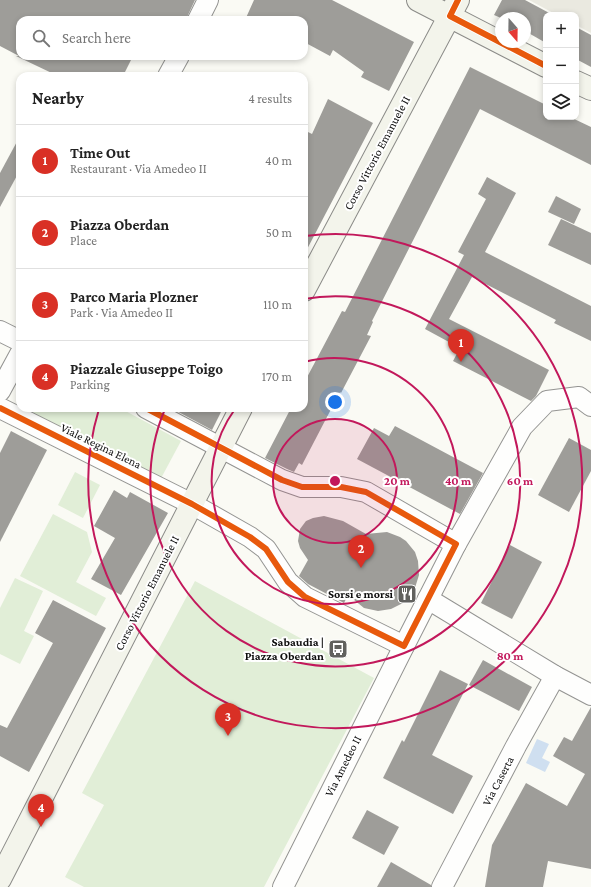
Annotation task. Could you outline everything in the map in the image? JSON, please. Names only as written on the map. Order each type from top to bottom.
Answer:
[{"type":"street","points":[[200,16],[208,0]]},
{"type":"street","points":[[418,0],[454,8],[543,64]]},
{"type":"street","name":"Corso Vittorio Emanuele II","points":[[308,282],[454,8]]},
{"type":"street","points":[[170,72],[177,60]]},
{"type":"street","points":[[579,83],[591,89]]},
{"type":"street","points":[[0,331],[16,339]]},
{"type":"street","points":[[0,391],[16,361]]},
{"type":"street","points":[[154,412],[274,477],[294,485],[309,487],[341,486],[366,492],[456,544],[522,427],[547,401],[579,398],[591,406]]},
{"type":"street","name":"Viale Regina Elena","points":[[0,408],[192,504],[258,542],[273,558],[288,582],[305,597],[404,646]]},
{"type":"street","name":"Corso Vittorio Emanuele II","points":[[0,879],[239,412]]},
{"type":"street","name":"Via Amedeo II","points":[[283,887],[456,544]]},
{"type":"street","points":[[428,599],[556,676],[591,695]]},
{"type":"street","name":"Via Caserta","points":[[442,887],[516,746],[556,676]]},
{"type":"green space","points":[[29,412],[127,412],[181,441],[159,482]]},
{"type":"green space","points":[[75,472],[100,485],[83,518],[58,505]]},
{"type":"green space","points":[[53,514],[87,532],[92,552],[76,582],[106,598],[96,616],[20,576]]},
{"type":"green space","points":[[15,578],[43,591],[24,631],[34,636],[20,664],[0,654],[0,608]]},
{"type":"green space","points":[[195,581],[374,678],[264,887],[84,887],[65,877],[104,805],[82,793]]},
{"type":"shaded area","points":[[529,0],[591,0],[591,33],[579,27],[579,12],[551,12]]},
{"type":"water","points":[[537,739],[549,744],[542,758],[550,762],[545,772],[526,763]]},
{"type":"building","points":[[0,0],[195,0],[188,16],[16,16],[16,54],[0,46]]},
{"type":"building","points":[[254,0],[332,0],[414,42],[389,91],[361,77],[364,72],[333,50],[330,56],[308,44],[308,16],[247,16]]},
{"type":"building","points":[[502,0],[525,0],[547,12],[543,12],[543,41],[531,34],[531,12],[496,12]]},
{"type":"building","points":[[579,29],[591,35],[591,67],[579,61]]},
{"type":"building","points":[[24,60],[131,60],[125,72],[50,72]]},
{"type":"building","points":[[470,67],[543,104],[543,120],[576,120],[591,127],[591,165],[480,109],[372,321],[373,322],[367,335],[371,336],[302,465],[299,463],[294,472],[265,458],[289,412],[308,412],[308,375],[342,311],[345,312]]},
{"type":"building","points":[[328,99],[373,123],[308,247],[308,132],[312,134]]},
{"type":"building","points":[[16,143],[16,177],[0,207],[0,173]]},
{"type":"building","points":[[487,177],[516,193],[485,252],[591,306],[591,341],[554,323],[556,320],[472,277],[449,319],[549,370],[536,396],[531,401],[453,361],[460,348],[425,329],[464,255],[458,252],[486,199],[478,194]]},
{"type":"building","points":[[556,196],[581,209],[574,224],[548,212]]},
{"type":"building","points":[[561,219],[591,233],[591,265],[548,245]]},
{"type":"building","points":[[178,412],[221,412],[212,430]]},
{"type":"building","points":[[395,426],[483,473],[460,514],[357,459],[374,428],[389,436]]},
{"type":"building","points":[[11,431],[47,450],[0,542],[0,453]]},
{"type":"building","points":[[569,438],[591,450],[591,471],[569,512],[538,495]]},
{"type":"building","points":[[114,490],[127,498],[130,492],[168,513],[121,595],[91,579],[115,538],[94,526]]},
{"type":"building","points":[[324,516],[343,521],[366,534],[387,532],[406,541],[415,552],[418,561],[419,575],[414,591],[405,602],[391,609],[378,611],[364,608],[348,595],[344,603],[308,584],[299,576],[308,560],[300,548],[298,541],[300,529],[306,521]]},
{"type":"building","points":[[510,545],[542,562],[512,619],[481,603]]},
{"type":"building","points":[[53,600],[106,628],[29,772],[0,756],[0,725],[7,728],[53,643],[35,633]]},
{"type":"building","points":[[483,660],[532,687],[519,711],[469,685]]},
{"type":"building","points":[[440,670],[468,684],[432,755],[473,776],[453,814],[383,778],[402,740],[404,742]]},
{"type":"building","points":[[591,707],[591,869],[548,861],[543,887],[485,887],[492,845],[526,783],[567,806],[585,774],[553,756],[564,737],[572,741]]},
{"type":"building","points":[[367,810],[399,827],[384,855],[352,838]]},
{"type":"building","points":[[391,862],[431,885],[431,887],[377,887]]},
{"type":"cycle path","points":[[458,0],[450,16],[543,64]]},
{"type":"cycle path","points":[[0,408],[192,504],[250,537],[266,549],[288,582],[305,597],[404,646],[456,544],[366,492],[341,487],[302,487],[282,480],[154,412]]},
{"type":"place","name":"Time Out","points":[[461,362]]},
{"type":"place","name":"Piazza Oberdan","points":[[361,568]]},
{"type":"place","name":"Sorsi e morsi","points":[[407,594]]},
{"type":"place","name":"Sabaudia | Piazza Oberdan","points":[[338,649]]},
{"type":"place","name":"Parco Maria Plozner","points":[[228,736]]},
{"type":"place","name":"Piazzale Giuseppe Toigo","points":[[41,827]]}]
